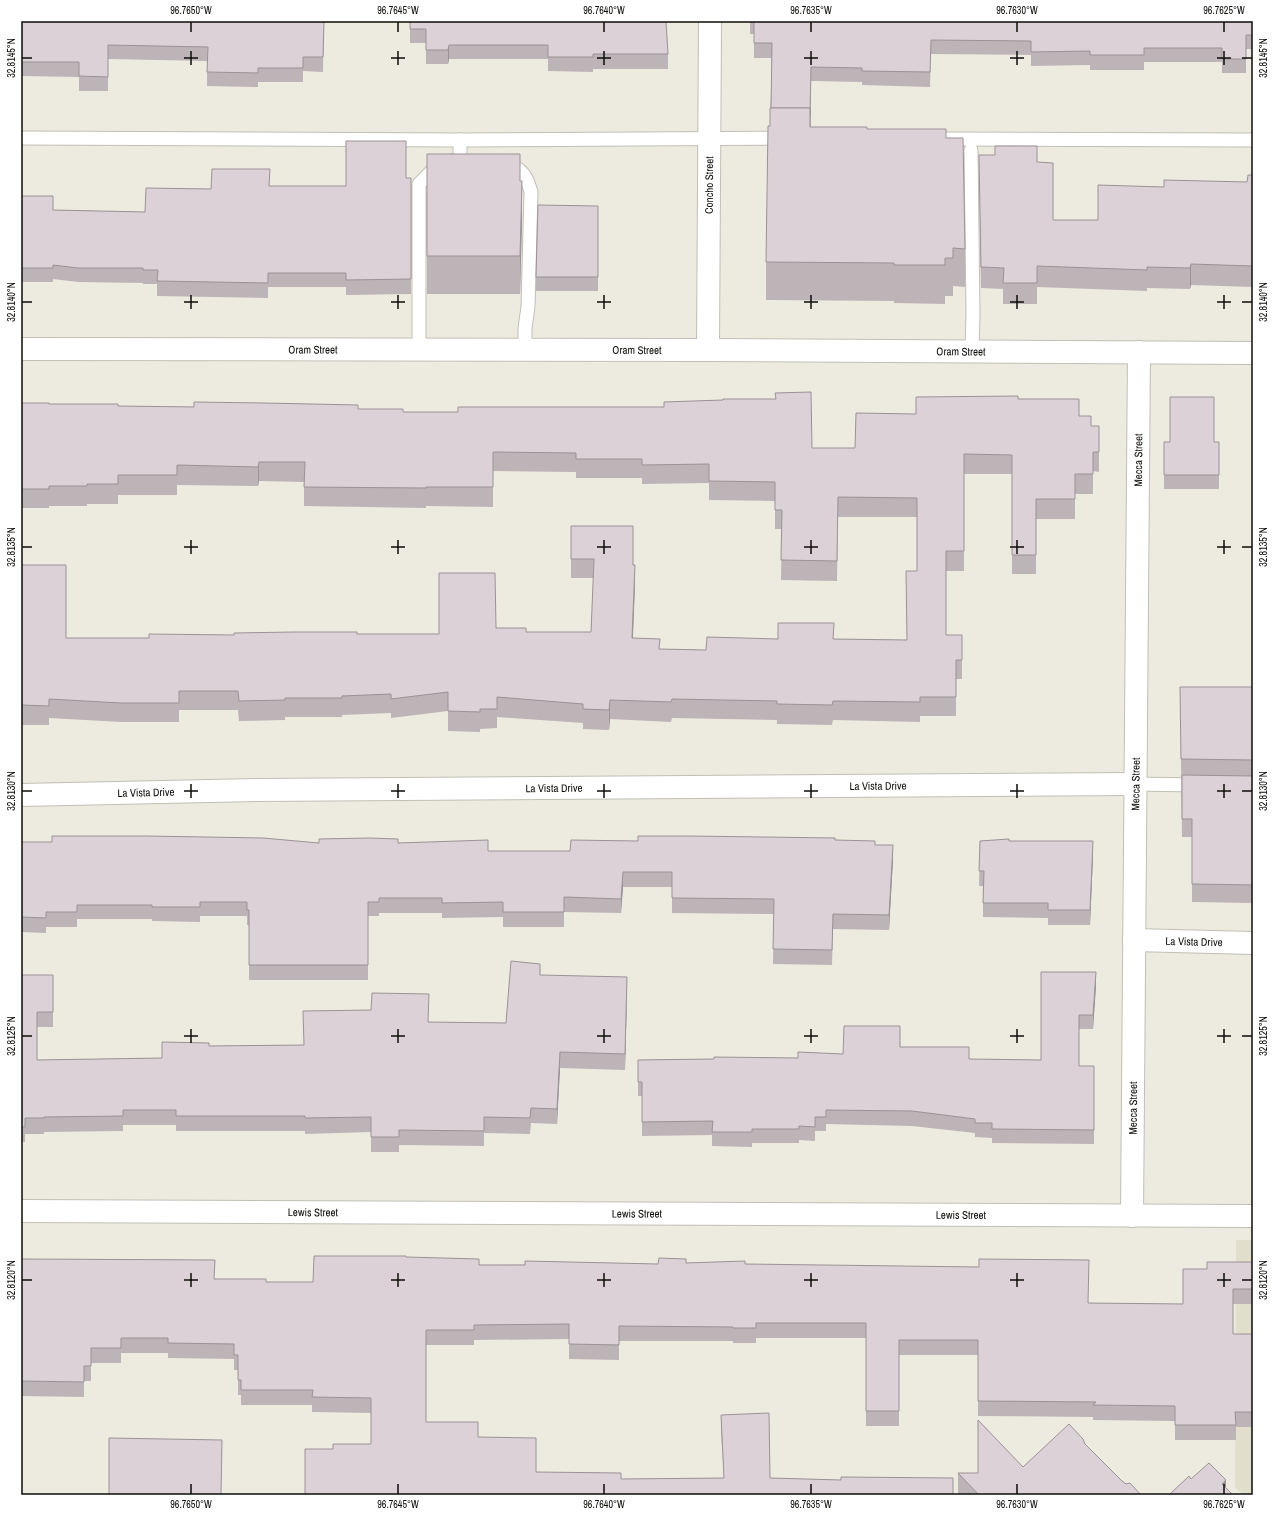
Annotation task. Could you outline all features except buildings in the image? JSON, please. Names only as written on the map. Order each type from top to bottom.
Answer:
[{"type":"street","name":"Concho Street","points":[[708,350],[710,21]]},
{"type":"street","name":"Oram Street","points":[[21,349],[419,349],[1253,353]]},
{"type":"street","name":"Mecca Street","points":[[1132,1216],[1134,784],[1139,352]]},
{"type":"street","name":"La Vista Drive","points":[[21,795],[257,790],[1134,784]]},
{"type":"street","name":"La Vista Drive","points":[[1134,940],[1253,943]]},
{"type":"street","name":"Lewis Street","points":[[21,1211],[1253,1216]]},
{"type":"lane","points":[[21,138],[460,140],[798,138]]},
{"type":"lane","points":[[934,139],[1253,140]]},
{"type":"lane","points":[[460,140],[460,158]]},
{"type":"lane","points":[[971,150],[972,352]]},
{"type":"lane","points":[[419,349],[419,184],[436,167],[460,158],[475,160]]},
{"type":"lane","points":[[491,162],[514,166],[527,178],[531,192],[528,308],[525,328],[525,350]]},
{"type":"lane","points":[[1134,784],[1215,785]]},
{"type":"shaded area","points":[[1236,1240],[1253,1240],[1253,1495],[1244,1495],[1235,1488]]}]
